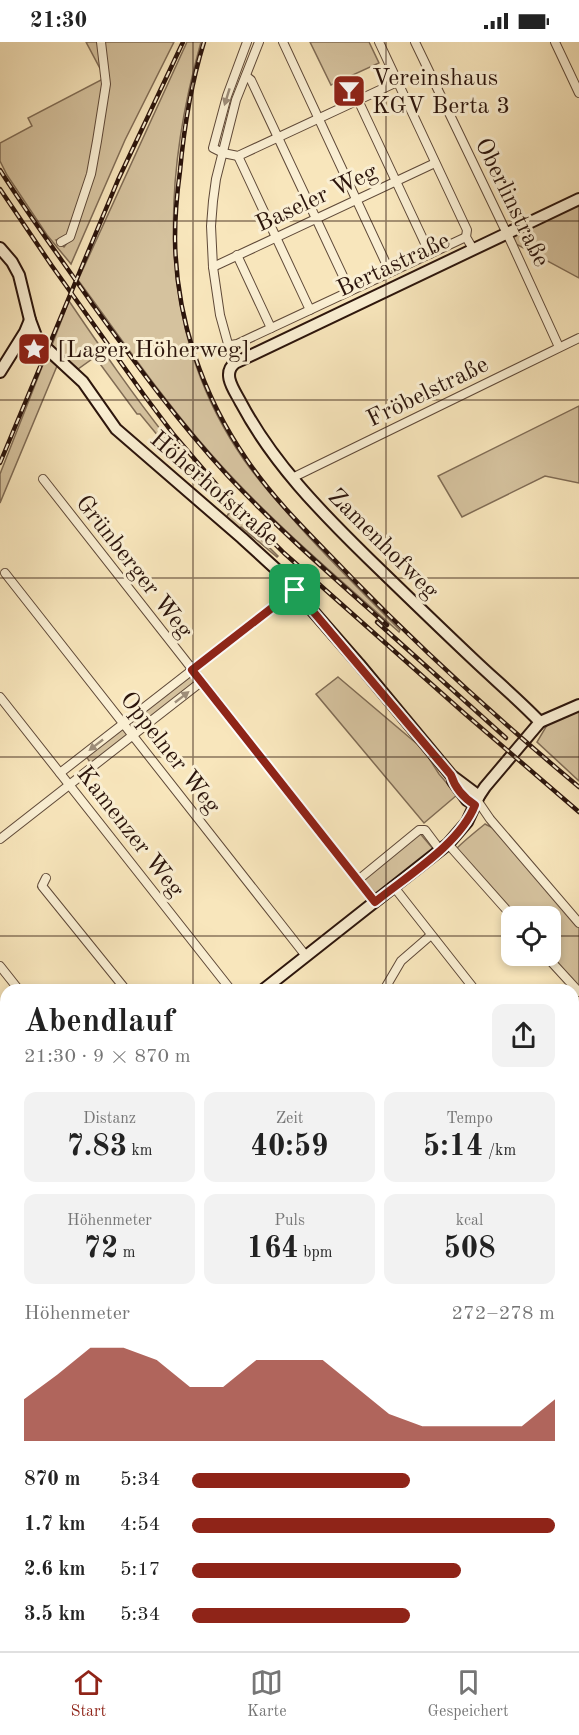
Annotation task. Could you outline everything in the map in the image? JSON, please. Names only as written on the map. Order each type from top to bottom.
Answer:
[{"type":"street","points":[[61,242],[70,237],[91,174],[106,84],[101,42]]},
{"type":"street","points":[[247,42],[227,96],[213,148],[223,153],[238,156],[397,82]]},
{"type":"street","points":[[259,42],[236,100],[216,179],[213,201],[211,226],[213,267],[220,315],[228,344],[237,344],[466,237]]},
{"type":"street","points":[[283,42],[390,272]]},
{"type":"street","points":[[379,42],[467,230],[466,237],[474,249]]},
{"type":"street","name":"Oberlinstraße","points":[[415,42],[560,347]]},
{"type":"street","points":[[555,42],[579,93]]},
{"type":"street","points":[[246,76],[251,80],[350,291]]},
{"type":"street","points":[[358,100],[430,254]]},
{"type":"street","points":[[238,156],[310,310]]},
{"type":"street","name":"Baseler Weg","points":[[213,267],[435,163]]},
{"type":"street","name":"Bertastraße","points":[[229,371],[235,363],[579,199]]},
{"type":"street","points":[[0,248],[19,275],[30,320],[42,344]]},
{"type":"street","points":[[237,255],[271,328]]},
{"type":"street","points":[[0,372],[30,320]]},
{"type":"street","name":"Fröbelstraße","points":[[292,478],[579,338]]},
{"type":"street","points":[[19,341],[25,339],[42,344]]},
{"type":"street","name":"Höherhofstraße","points":[[42,344],[83,382],[121,435],[249,543],[295,590],[451,775],[454,784],[467,800],[477,800],[490,819],[579,923]]},
{"type":"street","name":"Zamenhofweg","points":[[229,371],[231,382],[246,412],[264,441],[305,494],[540,722]]},
{"type":"street","name":"Grünberger Weg","points":[[42,479],[375,902]]},
{"type":"street","name":"Oppelner Weg","points":[[5,573],[306,956]]},
{"type":"street","points":[[60,773],[295,590]]},
{"type":"street","points":[[1,836],[201,682]]},
{"type":"street","name":"Kamenzer Weg","points":[[0,697],[226,984]]},
{"type":"street","points":[[271,984],[444,847],[467,822],[477,800],[540,722],[579,705]]},
{"type":"street","points":[[358,880],[419,830],[425,830],[502,906]]},
{"type":"street","points":[[46,878],[42,886],[121,984]]},
{"type":"street","points":[[394,887],[470,984]]},
{"type":"street","points":[[388,984],[401,960],[431,935]]},
{"type":"street","points":[[0,966],[14,984]]},
{"type":"street","points":[[555,966],[571,984]]},
{"type":"shaded area","points":[[86,42],[100,42],[106,78],[90,173],[69,236],[56,240],[64,247],[72,237],[93,174],[107,79],[102,42],[174,42],[125,140],[71,264],[47,235],[7,175],[0,161],[0,143],[32,126],[28,118],[105,78]]},
{"type":"shaded area","points":[[187,42],[201,42],[178,150],[174,204],[174,257],[181,310],[195,361],[215,411],[249,467],[303,531],[400,630],[399,632],[302,546],[211,454],[142,368],[78,280]]},
{"type":"shaded area","points":[[310,42],[369,42],[379,63],[331,85]]},
{"type":"shaded area","points":[[579,204],[579,278],[516,244],[513,236]]},
{"type":"shaded area","points":[[69,301],[168,439],[207,484],[277,557],[241,527],[238,530],[225,519],[229,513],[173,454],[140,414],[137,414],[95,357],[78,369],[52,345]]},
{"type":"shaded area","points":[[46,357],[57,366],[0,503],[0,474]]},
{"type":"shaded area","points":[[579,406],[579,483],[545,476],[462,517],[438,476]]},
{"type":"shaded area","points":[[190,675],[196,682],[137,729],[131,722]]},
{"type":"shaded area","points":[[338,677],[423,749],[439,774],[457,795],[424,823],[316,694]]},
{"type":"shaded area","points":[[579,708],[579,781],[537,742],[547,725]]},
{"type":"shaded area","points":[[123,727],[129,734],[91,764],[86,756]]},
{"type":"shaded area","points":[[485,824],[505,834],[579,918],[579,984],[576,984],[559,966],[561,906],[506,906],[456,849]]},
{"type":"shaded area","points":[[418,831],[434,850],[376,894],[363,880]]},
{"type":"railway","points":[[0,463],[118,180],[183,42]]},
{"type":"railway","points":[[204,42],[186,122],[177,196],[175,239],[180,298],[186,327],[217,409],[247,460],[284,507],[311,536],[379,606],[435,659],[579,787]]},
{"type":"railway","points":[[0,170],[93,305],[192,435],[266,515],[387,625]]},
{"type":"railway","points":[[0,189],[144,395],[174,435],[221,490],[284,553],[579,812]]},
{"type":"railway","points":[[377,622],[506,738]]},
{"type":"place","name":"Vereinshaus KGV Berta 3","points":[[349,91]]},
{"type":"place","name":"[Lager Höherweg]","points":[[34,349]]},
{"type":"route","points":[[295,590],[451,775],[454,784],[467,800],[475,805],[463,828],[448,844],[375,902],[192,670],[295,590]]}]
